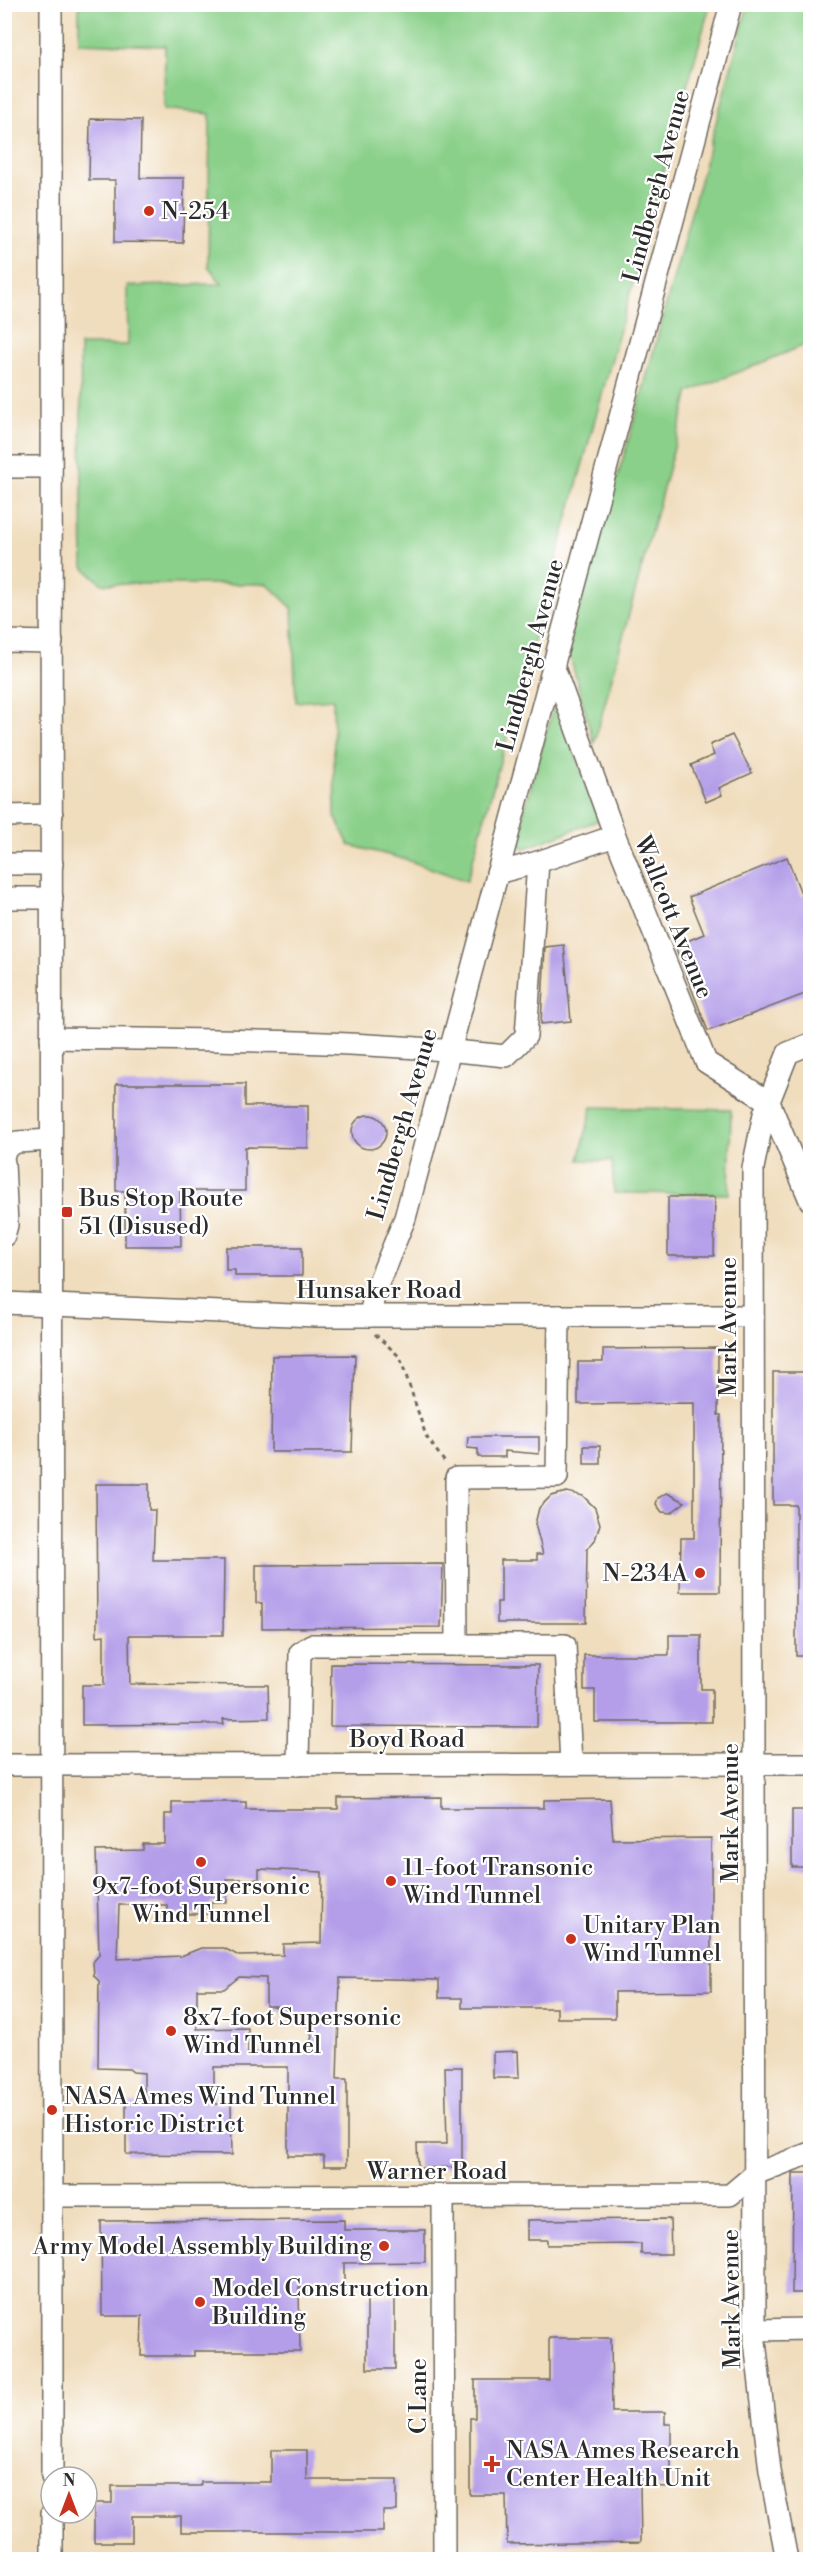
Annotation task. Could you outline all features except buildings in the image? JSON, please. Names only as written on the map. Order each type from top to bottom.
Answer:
[{"type":"street","points":[[51,4],[52,2465]]},
{"type":"street","name":"Lindbergh Avenue","points":[[370,1316],[375,1291],[405,1218],[731,4]]},
{"type":"street","points":[[4,467],[51,467]]},
{"type":"street","points":[[4,641],[52,642]]},
{"type":"street","points":[[553,665],[615,836]]},
{"type":"street","points":[[4,816],[52,815]]},
{"type":"street","name":"Wallcott Avenue","points":[[497,873],[615,836],[706,1062],[769,1102]]},
{"type":"street","points":[[51,1038],[312,1042],[450,1050],[506,1056],[526,1036],[538,862]]},
{"type":"street","points":[[4,864],[52,864]]},
{"type":"street","points":[[4,898],[52,898]]},
{"type":"street","name":"Mark Avenue","points":[[788,2559],[770,2471],[761,2406],[755,2330],[753,1168],[757,1140],[788,1053],[810,1044]]},
{"type":"street","points":[[769,1102],[810,1200]]},
{"type":"street","points":[[4,1154],[7,1147],[17,1142],[51,1140]]},
{"type":"street","points":[[4,1163],[8,1225],[4,1236]]},
{"type":"street","name":"Hunsaker Road","points":[[4,1303],[51,1303],[316,1316],[753,1316]]},
{"type":"street","points":[[457,1646],[456,1478],[557,1477],[559,1316]]},
{"type":"street","points":[[298,1765],[300,1653],[310,1646],[565,1646],[571,1764]]},
{"type":"street","name":"Boyd Road","points":[[4,1765],[810,1764]]},
{"type":"street","name":"Warner Road","points":[[52,2196],[730,2195],[755,2174],[810,2154]]},
{"type":"street","name":"C Lane","points":[[443,2196],[444,2559]]},
{"type":"street","points":[[755,2330],[810,2329]]},
{"type":"street","points":[[52,2525],[52,2559]]},
{"type":"path","points":[[370,1316],[375,1336],[400,1357],[426,1437],[456,1478]]},
{"type":"green space","points":[[79,5],[710,5],[467,881],[404,859],[349,845],[335,816],[333,699],[296,702],[292,608],[267,584],[102,584],[83,567],[80,345],[128,345],[127,286],[222,284],[208,266],[210,114],[164,109],[165,46],[79,43]]},
{"type":"green space","points":[[748,5],[810,5],[810,343],[689,392],[594,744],[567,645],[638,408]]},
{"type":"green space","points":[[556,699],[599,820],[523,849],[517,835]]},
{"type":"green space","points":[[592,1107],[731,1110],[729,1194],[614,1193],[612,1161],[579,1160]]},
{"type":"place","name":"N-254","points":[[149,211]]},
{"type":"place","name":"Bus Stop Route 51 (Disused)","points":[[67,1212]]},
{"type":"place","name":"N-234A","points":[[700,1573]]},
{"type":"place","name":"9x7-foot Supersonic Wind Tunnel","points":[[201,1862]]},
{"type":"place","name":"11-foot Transonic Wind Tunnel","points":[[391,1881]]},
{"type":"place","name":"Unitary Plan Wind Tunnel","points":[[571,1939]]},
{"type":"place","name":"8x7-foot Supersonic Wind Tunnel","points":[[171,2031]]},
{"type":"place","name":"NASA Ames Wind Tunnel Historic District","points":[[52,2110]]},
{"type":"place","name":"Army Model Assembly Building","points":[[384,2246]]},
{"type":"place","name":"Model Construction Building","points":[[200,2302]]},
{"type":"place","name":"NASA Ames Research Center Health Unit","points":[[492,2464]]}]
